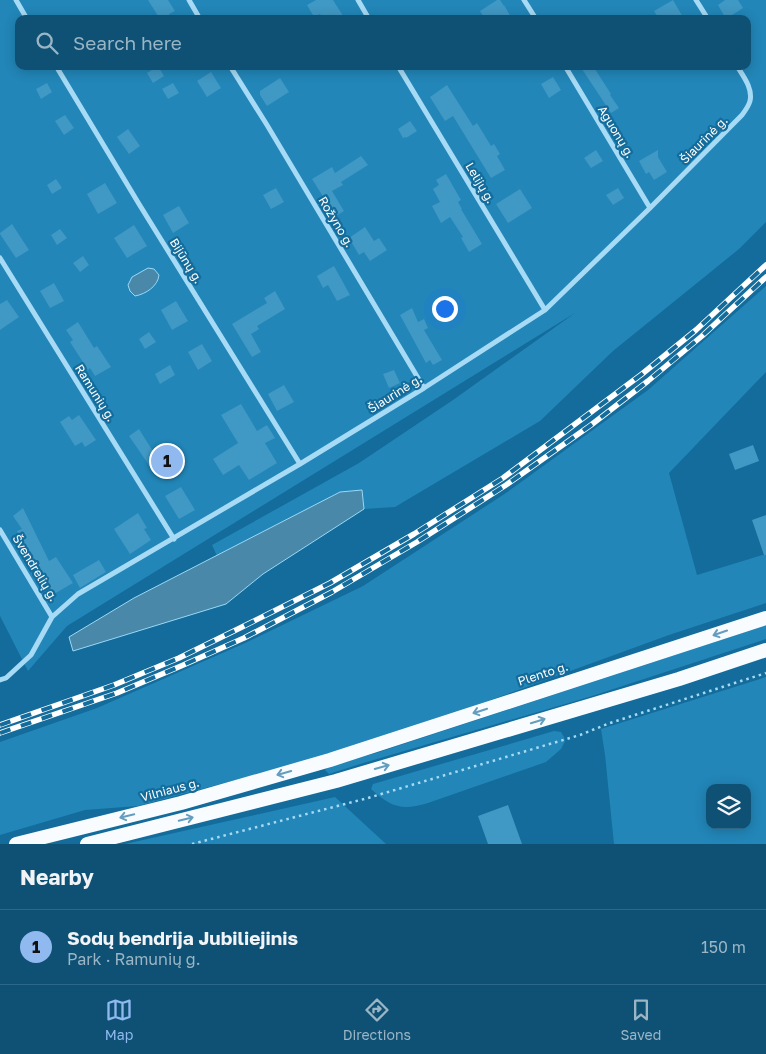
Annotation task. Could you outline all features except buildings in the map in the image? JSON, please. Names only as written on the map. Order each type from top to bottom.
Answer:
[{"type":"highway","name":"Plento g.","points":[[330,760],[766,618]]},
{"type":"highway","points":[[87,844],[336,781],[670,681],[766,650]]},
{"type":"highway","name":"Vilniaus g.","points":[[16,844],[181,803],[330,760]]},
{"type":"street","points":[[16,0],[25,15]]},
{"type":"street","points":[[189,0],[198,15]]},
{"type":"street","points":[[358,0],[367,15]]},
{"type":"street","points":[[524,0],[533,15]]},
{"type":"street","points":[[696,0],[705,15]]},
{"type":"street","name":"Bijūnų g.","points":[[58,70],[300,464]]},
{"type":"street","name":"Rožyno g.","points":[[233,70],[424,388]]},
{"type":"street","name":"Lelijų g.","points":[[400,70],[545,310]]},
{"type":"street","name":"Aguonų g.","points":[[567,70],[650,208]]},
{"type":"street","name":"Šiaurinė g.","points":[[0,680],[6,678],[31,655],[52,617],[78,594],[300,464],[424,388],[545,310],[742,115],[750,102],[750,90],[739,70]]},
{"type":"street","name":"Ramunių g.","points":[[0,258],[174,539]]},
{"type":"street","name":"Švendrelių g.","points":[[0,530],[52,617]]},
{"type":"path","points":[[192,844],[386,792],[580,735],[610,723],[766,673]]},
{"type":"shaded area","points":[[0,0],[766,0],[766,222],[739,249],[613,351],[540,421],[395,507],[364,509],[362,490],[340,492],[217,556],[212,545],[359,463],[453,400],[575,313],[67,626],[28,671],[0,616]]},
{"type":"shaded area","points":[[148,268],[154,269],[159,275],[158,279],[151,289],[135,296],[130,291],[128,285],[132,277]]},
{"type":"shaded area","points":[[766,286],[766,372],[669,473],[697,575],[766,554],[766,603],[669,635],[444,717],[310,760],[138,806],[85,810],[0,835],[0,742],[97,708],[243,644],[363,586],[506,493],[648,390]]},
{"type":"shaded area","points":[[362,490],[364,509],[263,574],[226,604],[73,651],[69,637],[134,598],[340,492]]},
{"type":"shaded area","points":[[766,625],[766,639],[589,697],[329,774],[325,770],[328,767]]},
{"type":"shaded area","points":[[766,677],[766,844],[614,844],[601,729]]},
{"type":"shaded area","points":[[554,731],[561,732],[565,741],[561,749],[546,762],[428,803],[411,807],[397,806],[385,800],[371,789],[373,784]]},
{"type":"shaded area","points":[[335,797],[386,844],[125,844]]},
{"type":"railway","points":[[0,725],[114,685],[179,658],[330,583],[414,534],[503,478],[642,374],[696,330],[766,265]]},
{"type":"railway","points":[[0,733],[117,693],[244,638],[332,592],[417,542],[506,485],[591,425],[702,336],[766,277]]},
{"type":"place","name":"Sodų bendrija Jubiliejinis","points":[[167,461]]}]
